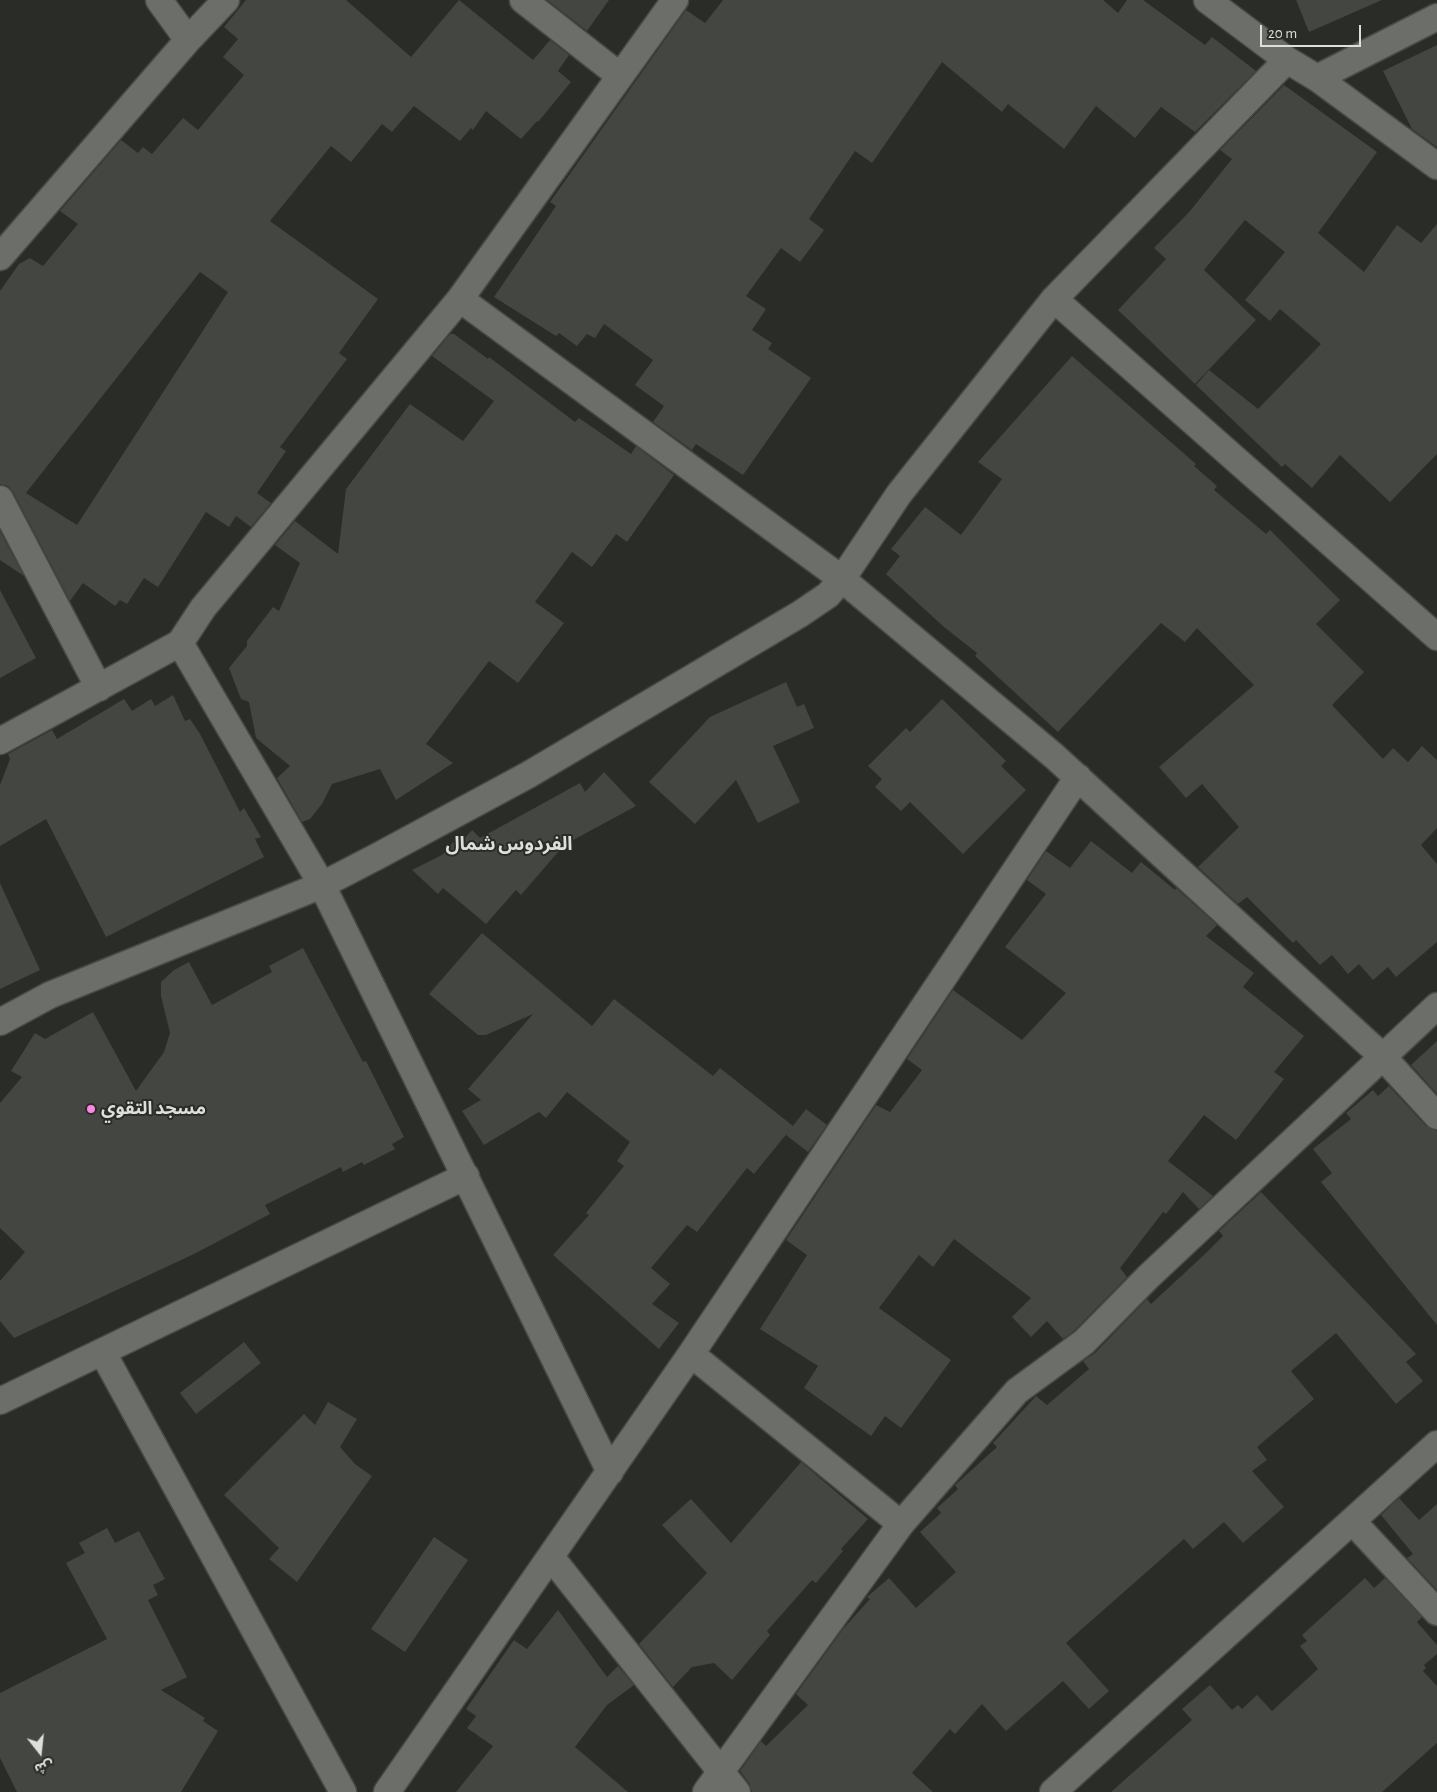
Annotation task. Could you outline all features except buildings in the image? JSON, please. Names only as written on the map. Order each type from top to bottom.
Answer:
[{"type":"street","points":[[159,0],[188,40]]},
{"type":"street","points":[[0,257],[188,40],[226,0]]},
{"type":"street","points":[[523,0],[620,76]]},
{"type":"street","points":[[0,741],[180,643],[203,608],[460,298],[675,0]]},
{"type":"street","points":[[1207,0],[1287,60],[1317,78],[1437,166]]},
{"type":"street","points":[[1317,78],[1437,17]]},
{"type":"street","points":[[0,1022],[50,995],[322,885],[528,775],[800,614],[828,594],[842,579],[899,494],[1054,299],[1287,60]]},
{"type":"street","points":[[460,298],[842,579],[1078,778],[1382,1056],[1437,1116]]},
{"type":"street","points":[[1054,299],[1437,637]]},
{"type":"street","points":[[0,499],[99,688]]},
{"type":"street","points":[[180,643],[322,885],[610,1472]]},
{"type":"street","points":[[387,1792],[691,1354],[1078,778]]},
{"type":"street","points":[[706,1792],[901,1524],[1017,1390],[1084,1342],[1148,1277],[1437,1006]]},
{"type":"street","points":[[0,1401],[103,1354],[466,1176]]},
{"type":"street","points":[[103,1354],[343,1792]]},
{"type":"street","points":[[691,1354],[901,1524]]},
{"type":"street","points":[[1053,1792],[1437,1444]]},
{"type":"street","points":[[1353,1522],[1437,1612]]},
{"type":"street","points":[[551,1557],[737,1792]]},
{"type":"place","name":"مسجد التقوي","points":[[91,1109]]},
{"type":"district","name":"الفردوس شمال","points":[[509,844]]}]
